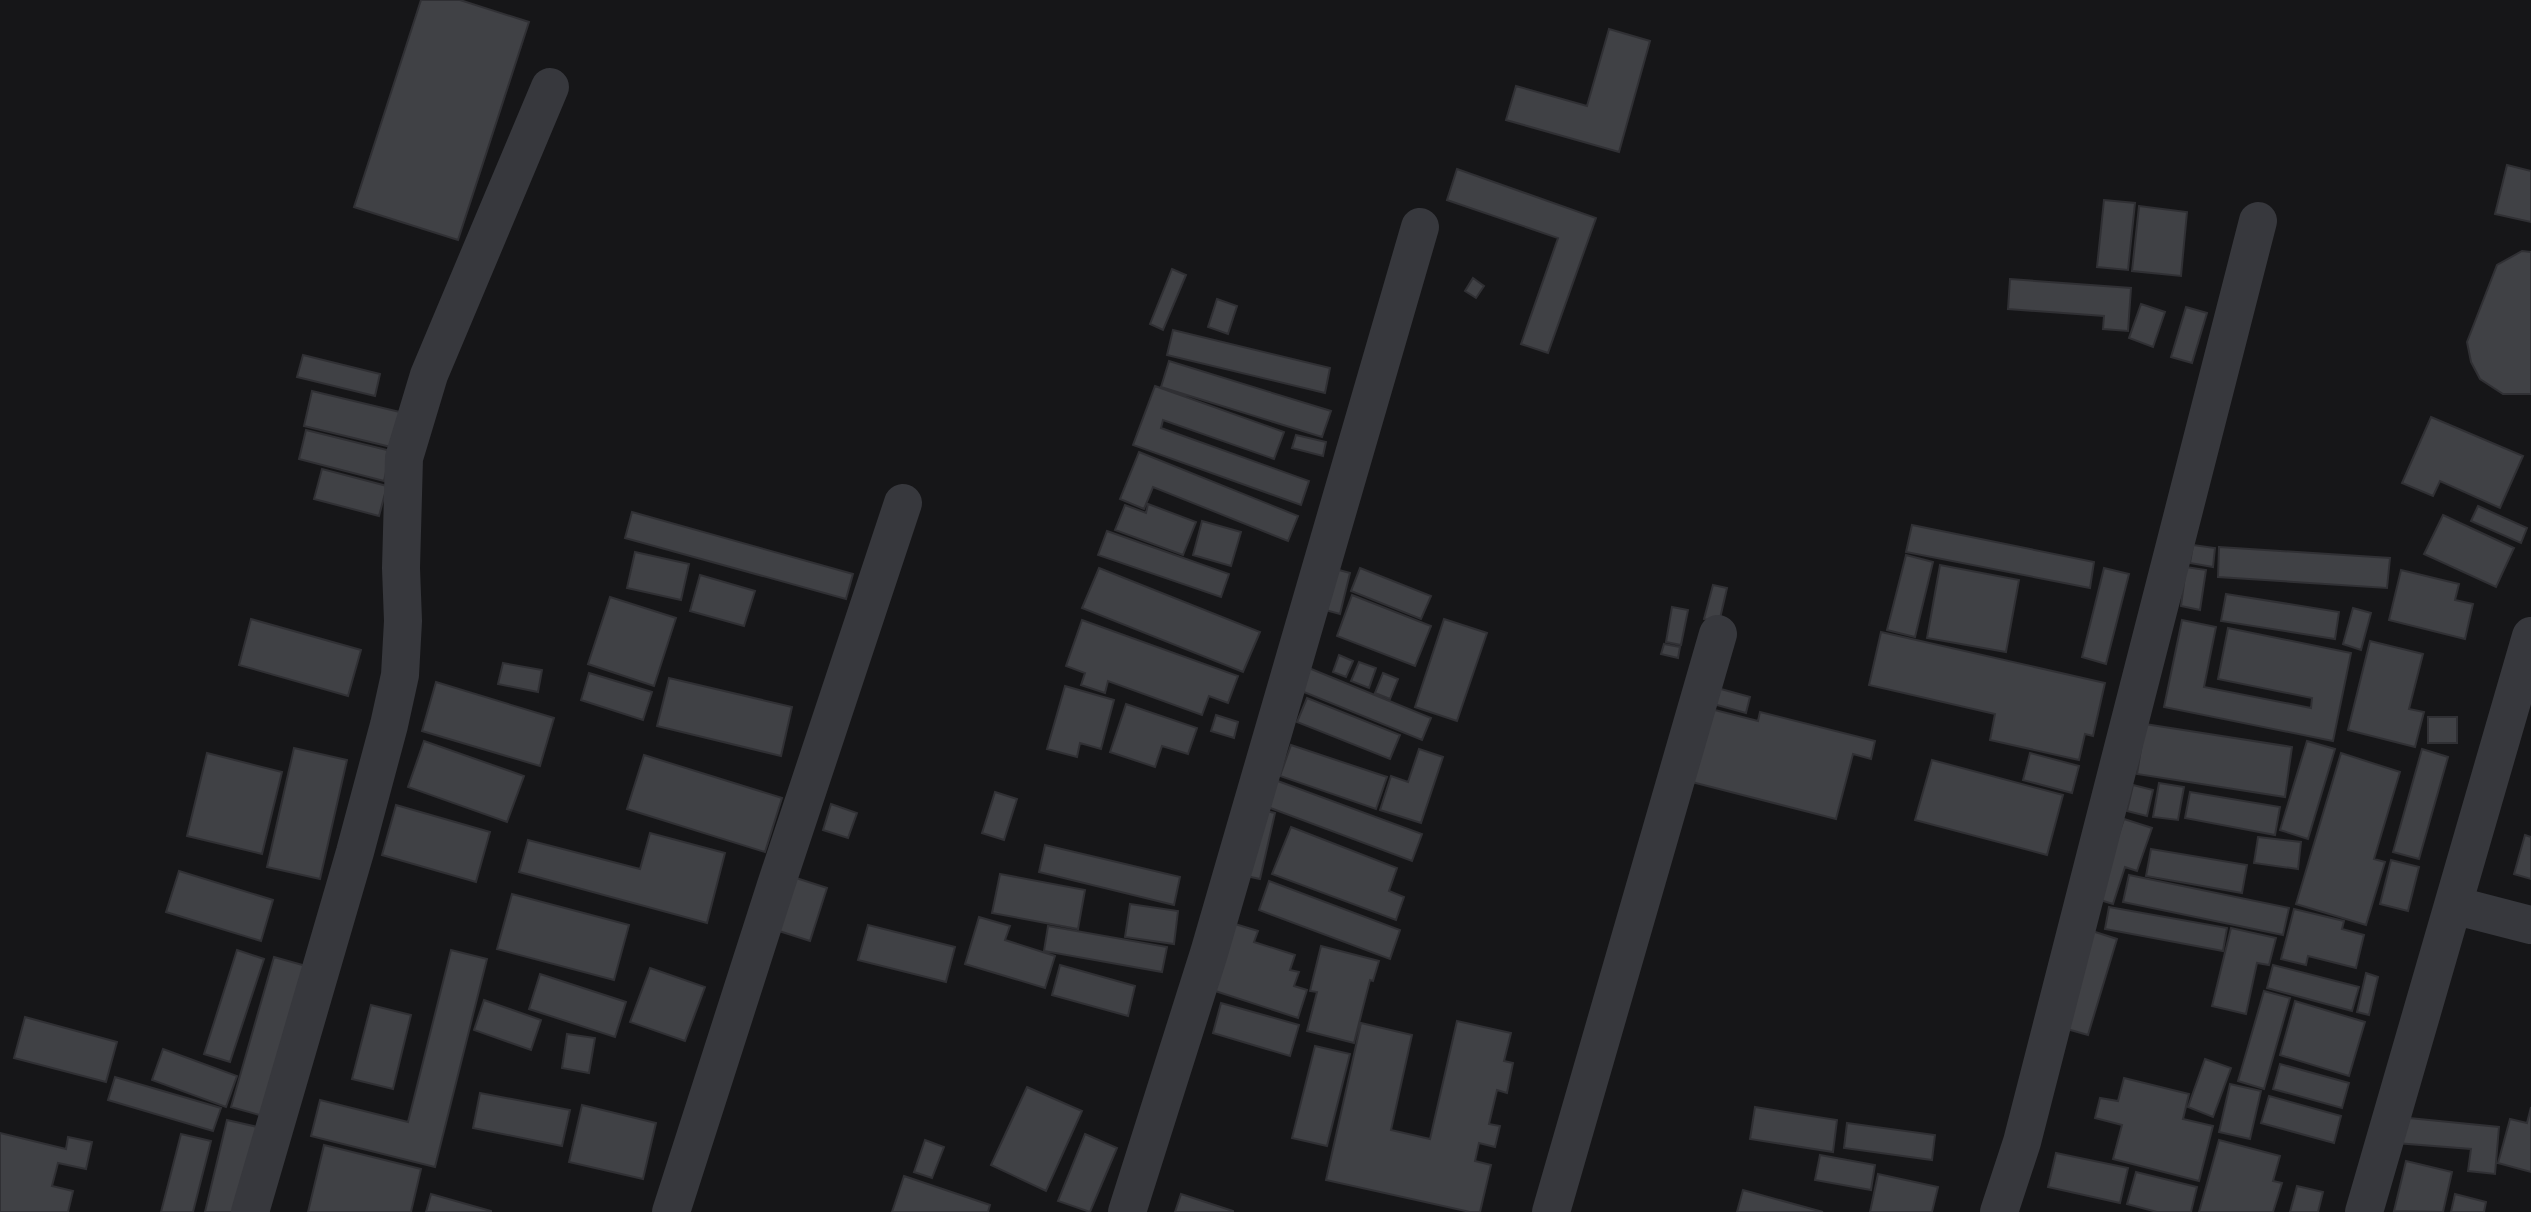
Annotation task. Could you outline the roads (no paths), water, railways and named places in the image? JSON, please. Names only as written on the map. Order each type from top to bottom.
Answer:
[{"type":"street","points":[[250,1212],[355,852],[400,675],[404,458],[429,374],[550,87]]},
{"type":"street","points":[[2000,1212],[2022,1142],[2258,221]]},
{"type":"street","points":[[1127,1212],[1209,953],[1420,226]]},
{"type":"street","points":[[671,1212],[903,503]]},
{"type":"street","points":[[1550,1212],[1718,634]]},
{"type":"street","points":[[2364,1212],[2531,636]]},
{"type":"street","points":[[2453,905],[2531,925]]}]
